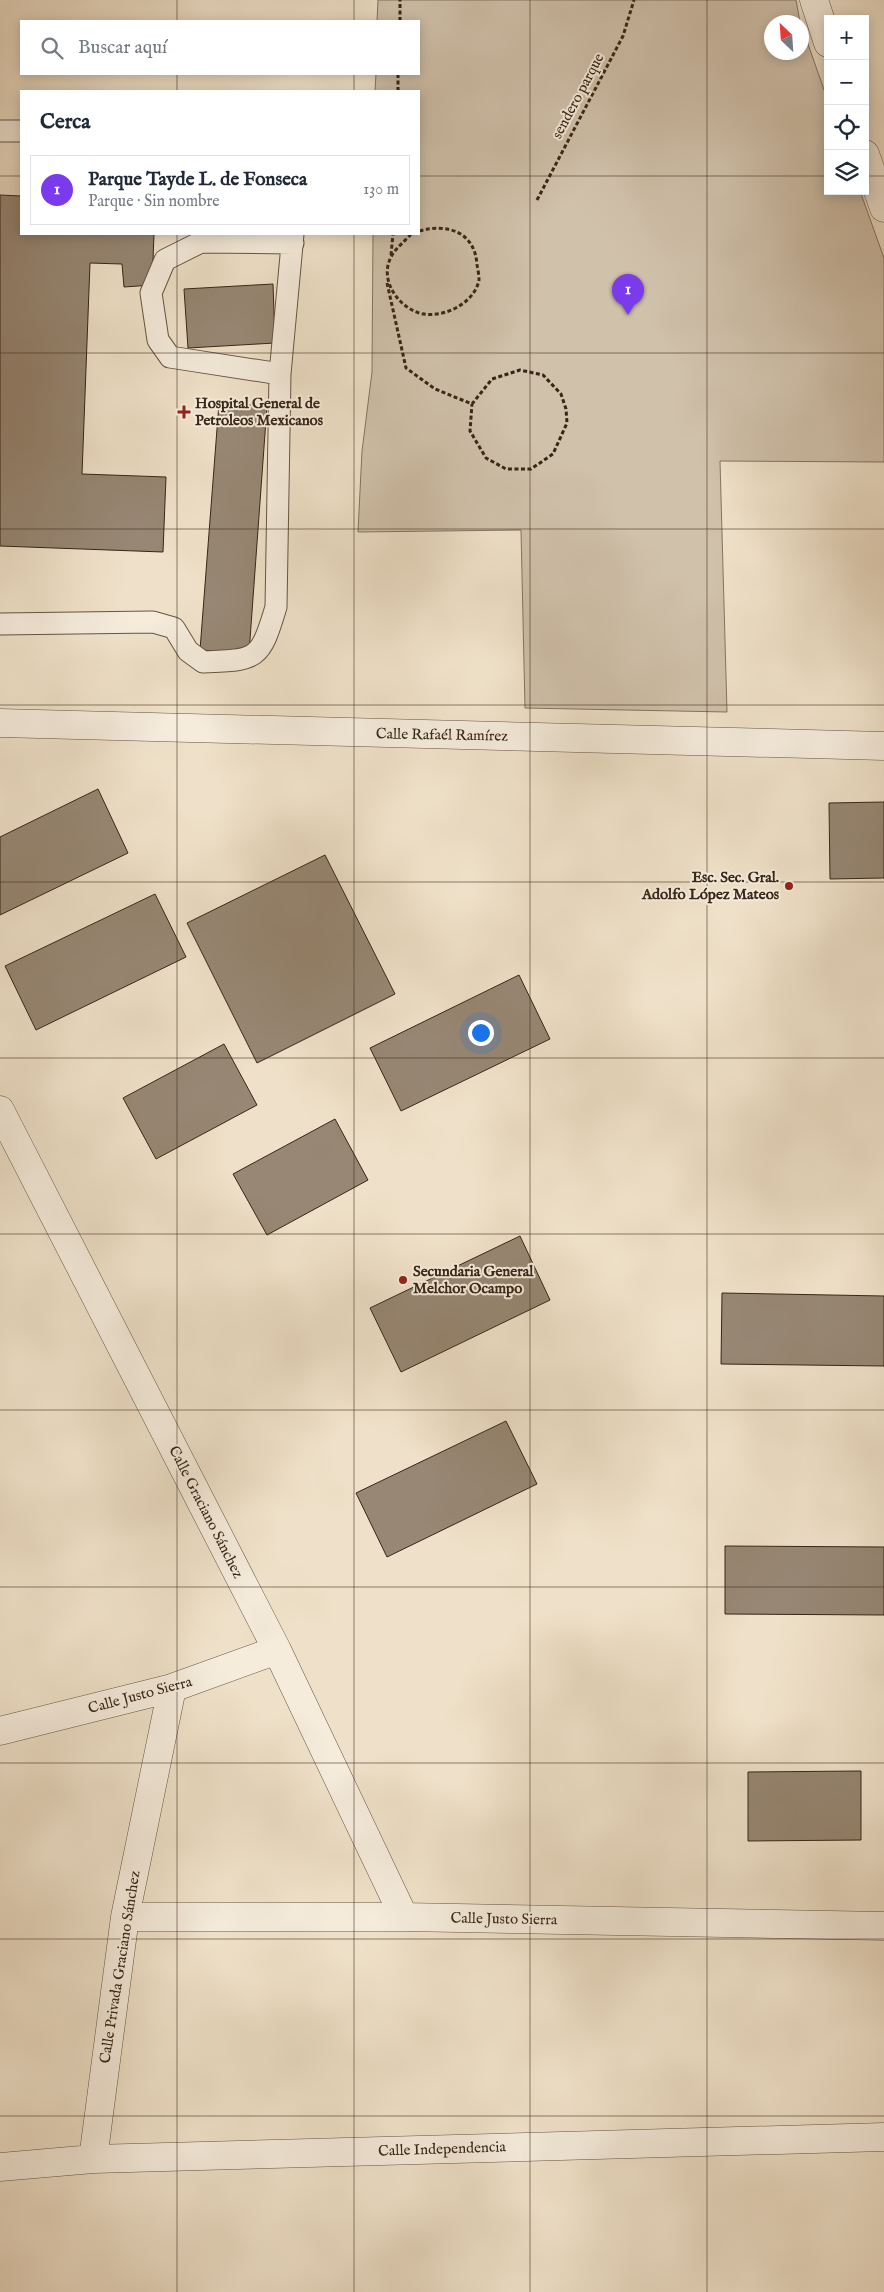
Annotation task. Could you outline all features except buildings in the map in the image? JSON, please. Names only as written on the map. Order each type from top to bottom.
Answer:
[{"type":"street","points":[[814,0],[824,31]]},
{"type":"street","points":[[869,165],[884,208]]},
{"type":"street","name":"Calle Rafaél Ramírez","points":[[0,723],[884,746]]},
{"type":"street","name":"Calle Graciano Sánchez","points":[[0,1110],[277,1650],[404,1917]]},
{"type":"street","name":"Calle Justo Sierra","points":[[0,1731],[172,1688],[277,1650]]},
{"type":"street","name":"Calle Privada Graciano Sánchez","points":[[93,2159],[125,1917],[172,1688]]},
{"type":"street","name":"Calle Justo Sierra","points":[[125,1917],[404,1917],[884,1926]]},
{"type":"street","name":"Calle Independencia","points":[[0,2167],[93,2159],[884,2137]]},
{"type":"lane","points":[[0,131],[20,132]]},
{"type":"lane","points":[[0,624],[153,622],[174,628],[188,651],[203,662],[249,658],[265,643],[276,607],[280,374],[293,238],[201,242],[165,260],[151,293],[158,340],[170,357],[280,374]]},
{"type":"path","points":[[400,0],[400,20]]},
{"type":"path","name":"sendero parque","points":[[537,200],[623,36],[634,0]]},
{"type":"path","points":[[398,75],[398,90]]},
{"type":"path","points":[[387,283],[402,305],[421,315],[440,315],[458,307],[474,289],[478,281],[476,249],[467,239],[455,230],[432,228],[420,231]]},
{"type":"path","points":[[393,235],[387,283],[406,368],[435,389],[472,404]]},
{"type":"path","points":[[390,258],[410,235]]},
{"type":"path","points":[[520,370],[543,375],[562,394],[567,423],[553,454],[531,469],[506,469],[486,458],[470,431],[472,404],[492,379],[520,370]]},
{"type":"shaded area","points":[[378,0],[796,0],[799,15],[764,15],[764,60],[809,60],[809,47],[824,90],[824,195],[861,195],[884,258],[884,462],[720,461],[727,712],[525,708],[521,530],[358,532],[362,451],[372,372],[373,235],[420,235],[420,90],[375,90],[376,75],[420,75],[420,20],[377,20]]},
{"type":"place","name":"Parque Tayde L. de Fonseca","points":[[628,315]]},
{"type":"place","name":"Hospital General de Petroleos Mexicanos","points":[[184,412]]},
{"type":"place","name":"Esc. Sec. Gral. Adolfo López Mateos","points":[[789,886]]},
{"type":"place","name":"Secundaria General Melchor Ocampo","points":[[403,1280]]}]
